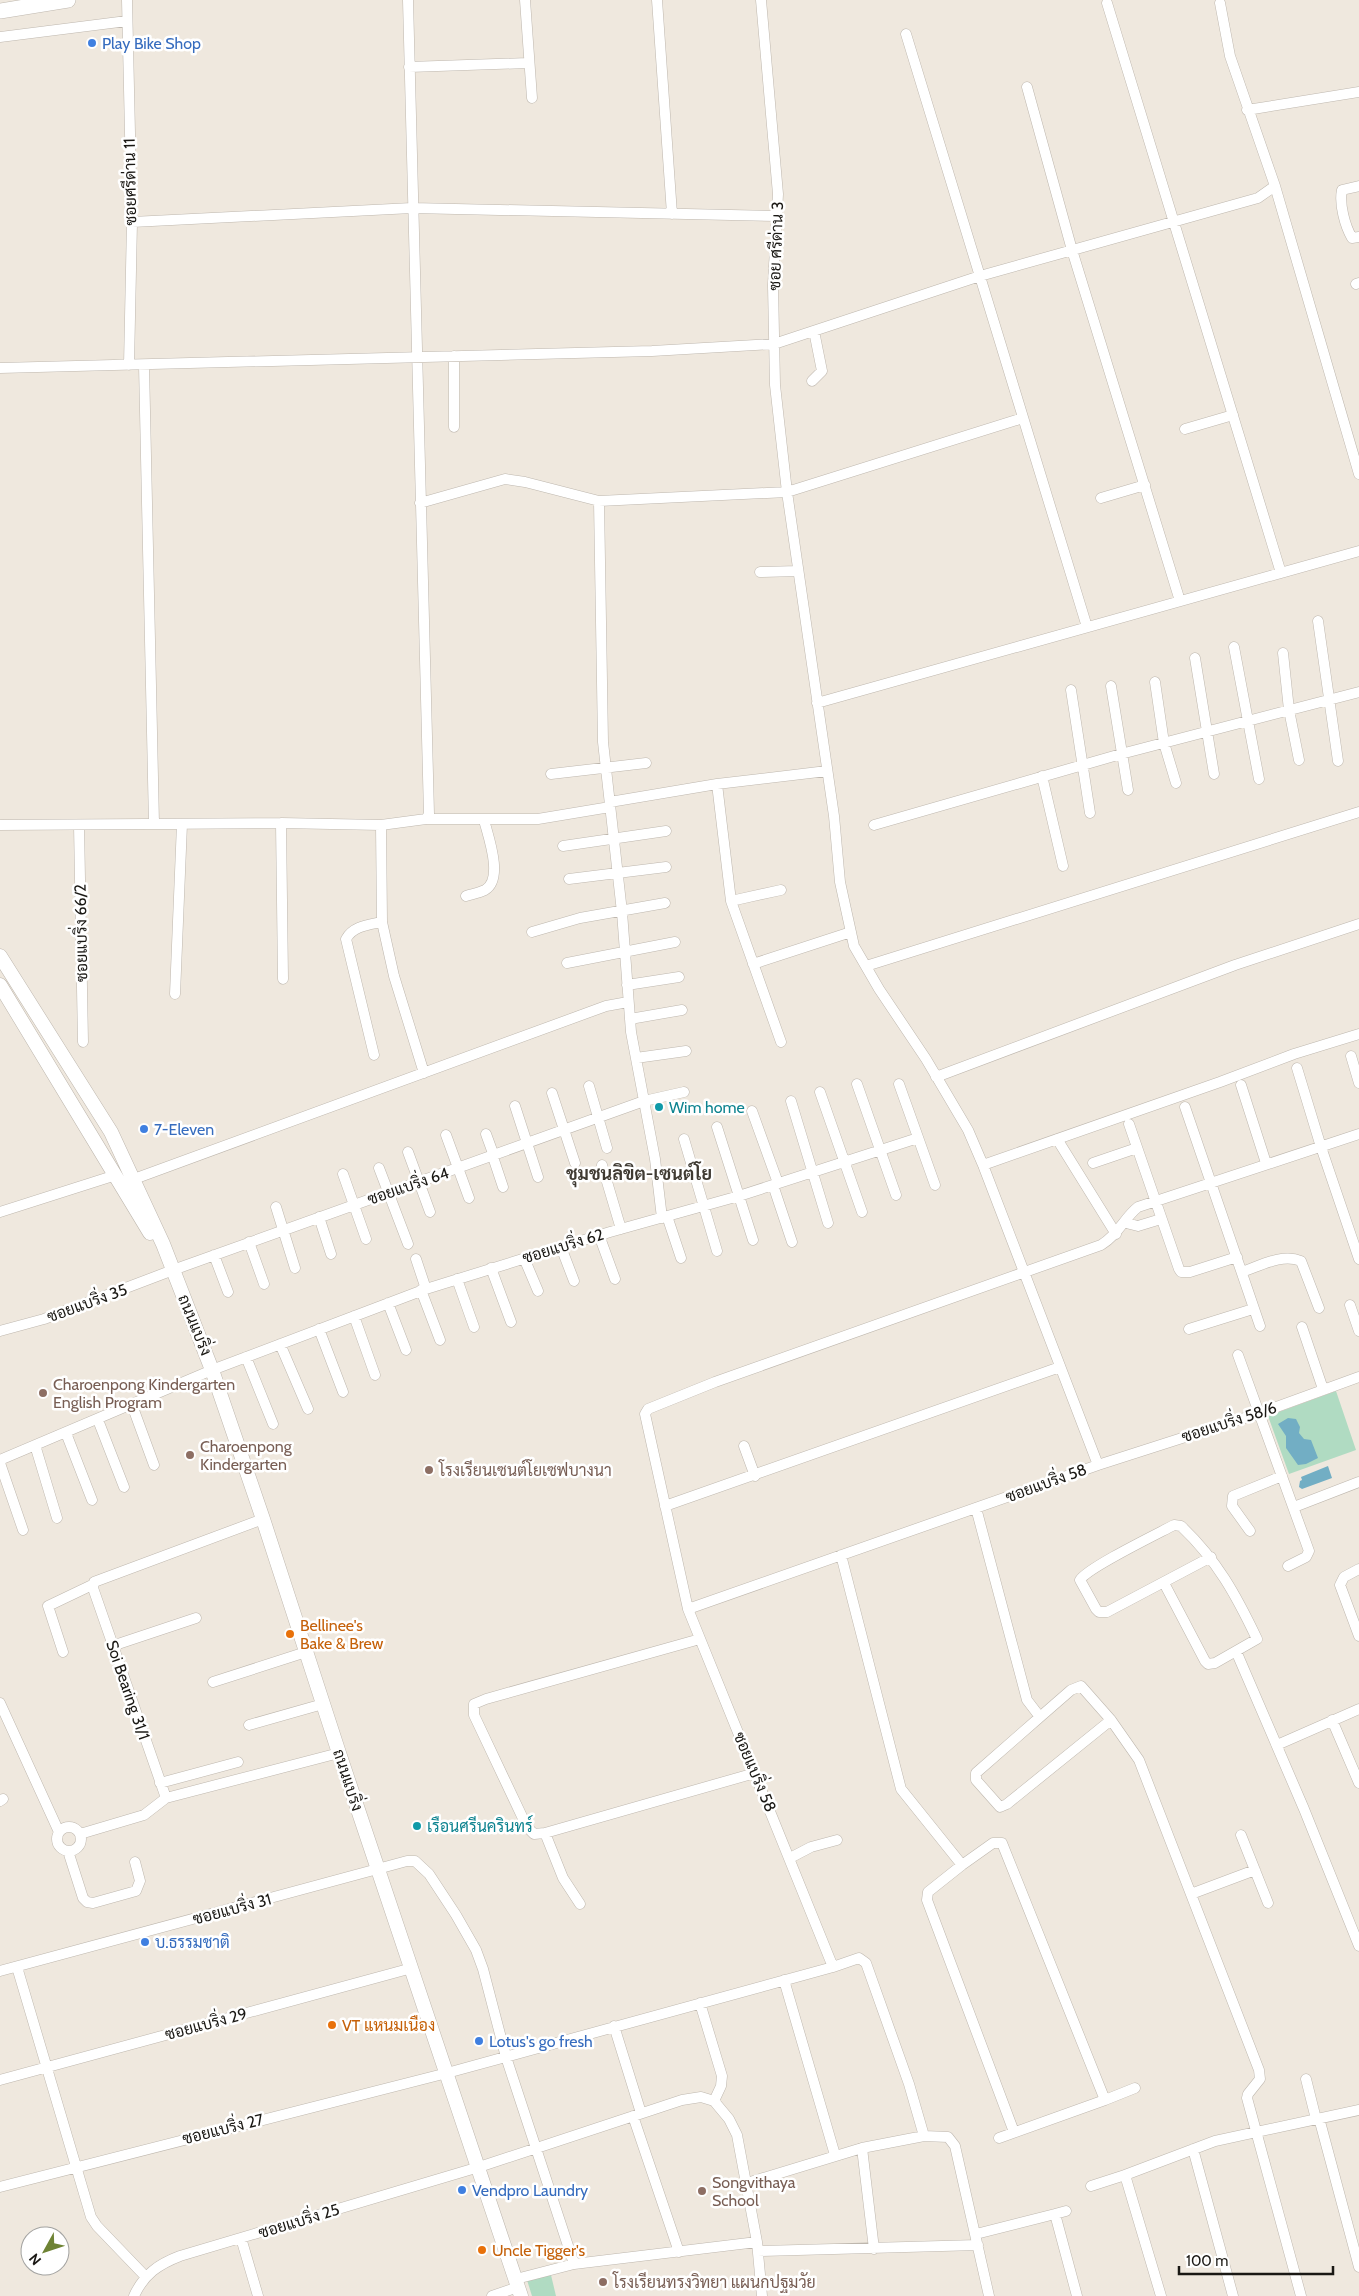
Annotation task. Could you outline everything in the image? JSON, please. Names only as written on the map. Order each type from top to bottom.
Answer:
[{"type":"main road","points":[[0,11],[68,0]]},
{"type":"main road","name":"ถนนแบริ่ง","points":[[0,956],[111,1132],[164,1244],[212,1370],[263,1519],[518,2287]]},
{"type":"main road","name":"ถนนแบริ่ง","points":[[0,985],[172,1268]]},
{"type":"street","name":"ซอยศรีด่าน 11","points":[[126,0],[132,222],[129,365]]},
{"type":"street","points":[[408,0],[429,814],[426,819]]},
{"type":"street","points":[[525,0],[532,98]]},
{"type":"street","points":[[657,0],[672,214]]},
{"type":"street","name":"ซอย ศรีด่าน 3","points":[[761,0],[778,194],[774,285],[775,385],[787,492],[827,771],[840,882],[854,946],[968,1130],[1098,1465]]},
{"type":"street","points":[[1107,3],[1281,574]]},
{"type":"street","points":[[1220,3],[1230,56],[1247,110],[1275,186],[1359,474]]},
{"type":"street","points":[[0,37],[127,21]]},
{"type":"street","points":[[906,34],[1088,627]]},
{"type":"street","points":[[409,67],[528,63]]},
{"type":"street","points":[[1027,87],[1072,250],[1180,601]]},
{"type":"street","points":[[1247,110],[1359,92]]},
{"type":"street","points":[[0,368],[652,351],[774,344],[980,276],[1258,198],[1275,186]]},
{"type":"street","points":[[1359,186],[1342,190],[1340,196],[1348,231],[1352,238],[1359,237]]},
{"type":"street","points":[[132,222],[412,208],[777,216]]},
{"type":"street","points":[[812,381],[822,371],[814,331]]},
{"type":"street","points":[[454,356],[454,427]]},
{"type":"street","points":[[144,364],[154,824]]},
{"type":"street","points":[[1185,429],[1233,415]]},
{"type":"street","points":[[420,503],[505,479],[525,482],[598,501],[787,492],[1023,418]]},
{"type":"street","points":[[1101,498],[1145,485]]},
{"type":"street","points":[[598,501],[603,742],[622,912],[628,1002],[636,1058],[665,1217],[681,1258]]},
{"type":"street","points":[[817,703],[1359,552]]},
{"type":"street","points":[[760,572],[798,571]]},
{"type":"street","points":[[1318,621],[1338,761]]},
{"type":"street","points":[[1234,647],[1260,779]]},
{"type":"street","points":[[1282,653],[1289,710],[1299,760]]},
{"type":"street","points":[[1195,658],[1214,774]]},
{"type":"street","points":[[1155,682],[1164,743],[1176,783]]},
{"type":"street","points":[[1111,686],[1128,790]]},
{"type":"street","points":[[1071,690],[1090,813]]},
{"type":"street","points":[[874,824],[1121,754],[1359,692]]},
{"type":"street","points":[[552,774],[646,763]]},
{"type":"street","points":[[0,825],[281,823],[381,825],[426,819],[484,820],[538,818],[717,784],[827,771]]},
{"type":"street","points":[[1042,776],[1063,866]]},
{"type":"street","points":[[717,784],[731,901],[781,1042]]},
{"type":"street","points":[[866,966],[1359,812]]},
{"type":"street","points":[[466,896],[486,890],[492,881],[494,859],[484,820]]},
{"type":"street","points":[[281,823],[283,979]]},
{"type":"street","name":"ซอยแบริ่ง 66/2","points":[[78,824],[82,1042]]},
{"type":"street","points":[[175,994],[182,824]]},
{"type":"street","points":[[381,825],[382,922],[394,976],[424,1073]]},
{"type":"street","points":[[564,846],[666,832]]},
{"type":"street","points":[[569,880],[666,867]]},
{"type":"street","points":[[731,901],[781,890]]},
{"type":"street","points":[[532,932],[580,918],[665,903]]},
{"type":"street","points":[[374,1055],[346,939],[349,933],[358,928],[382,922]]},
{"type":"street","points":[[936,1077],[1235,965],[1359,924]]},
{"type":"street","points":[[753,964],[851,932]]},
{"type":"street","points":[[567,963],[675,942]]},
{"type":"street","points":[[627,985],[679,977]]},
{"type":"street","points":[[134,1179],[606,1006],[628,1002]]},
{"type":"street","points":[[630,1019],[682,1010]]},
{"type":"street","points":[[983,1165],[1294,1054],[1359,1034]]},
{"type":"street","points":[[636,1058],[686,1051]]},
{"type":"street","points":[[1351,1056],[1359,1083]]},
{"type":"street","points":[[1297,1068],[1320,1147],[1359,1259]]},
{"type":"street","points":[[856,1084],[896,1195]]},
{"type":"street","points":[[899,1084],[935,1185]]},
{"type":"street","points":[[1241,1085],[1266,1163]]},
{"type":"street","points":[[589,1086],[607,1148]]},
{"type":"street","name":"ซอยแบริ่ง 64","points":[[172,1268],[459,1169],[644,1102],[684,1092]]},
{"type":"street","points":[[820,1092],[862,1212]]},
{"type":"street","points":[[552,1093],[575,1162]]},
{"type":"street","points":[[791,1101],[828,1223]]},
{"type":"street","points":[[515,1106],[538,1176]]},
{"type":"street","points":[[1185,1107],[1260,1326]]},
{"type":"street","points":[[752,1111],[776,1184],[792,1242]]},
{"type":"street","points":[[1128,1124],[1176,1264],[1181,1272],[1190,1272],[1237,1257]]},
{"type":"street","points":[[717,1127],[753,1240]]},
{"type":"street","points":[[446,1134],[469,1198]]},
{"type":"street","points":[[486,1134],[503,1187]]},
{"type":"street","points":[[688,1609],[645,1414],[648,1408],[1102,1245],[1126,1223],[1132,1212],[1155,1201],[1359,1134]]},
{"type":"street","name":"ซอยแบริ่ง 62","points":[[0,1461],[132,1406],[212,1370],[424,1289],[599,1235],[739,1196],[918,1138]]},
{"type":"street","points":[[684,1139],[717,1251]]},
{"type":"street","points":[[1057,1139],[1116,1234]]},
{"type":"street","points":[[1093,1163],[1137,1148]]},
{"type":"street","points":[[408,1152],[430,1212]]},
{"type":"street","points":[[602,1165],[621,1229]]},
{"type":"street","points":[[380,1168],[408,1244]]},
{"type":"street","points":[[343,1174],[366,1239]]},
{"type":"street","points":[[0,1212],[116,1175]]},
{"type":"street","points":[[276,1207],[295,1268]]},
{"type":"street","points":[[319,1217],[331,1254]]},
{"type":"street","points":[[1126,1223],[1138,1226],[1161,1219]]},
{"type":"street","points":[[599,1235],[615,1279]]},
{"type":"street","points":[[249,1242],[264,1284]]},
{"type":"street","points":[[561,1247],[574,1281]]},
{"type":"street","points":[[214,1255],[228,1292]]},
{"type":"street","points":[[1242,1272],[1284,1258],[1293,1257],[1300,1261],[1319,1308]]},
{"type":"street","points":[[524,1258],[538,1291]]},
{"type":"street","points":[[416,1259],[440,1340]]},
{"type":"street","name":"ซอยแบริ่ง 35","points":[[0,1331],[44,1319],[172,1268]]},
{"type":"street","points":[[491,1268],[511,1322]]},
{"type":"street","points":[[457,1279],[474,1326]]},
{"type":"street","points":[[388,1303],[406,1350]]},
{"type":"street","points":[[1350,1305],[1359,1331]]},
{"type":"street","points":[[1189,1329],[1254,1309]]},
{"type":"street","points":[[354,1316],[375,1375]]},
{"type":"street","points":[[1302,1327],[1323,1389]]},
{"type":"street","points":[[319,1329],[343,1392]]},
{"type":"street","points":[[280,1344],[308,1408]]},
{"type":"street","points":[[1238,1356],[1294,1507],[1308,1551],[1306,1557],[1288,1566]]},
{"type":"street","points":[[246,1357],[273,1424]]},
{"type":"street","points":[[665,1506],[755,1476],[1060,1366]]},
{"type":"street","name":"ซอยแบริ่ง 58/6","points":[[1098,1465],[1260,1413],[1359,1377]]},
{"type":"street","points":[[132,1406],[154,1465]]},
{"type":"street","points":[[98,1420],[124,1487]]},
{"type":"street","points":[[66,1433],[92,1500]]},
{"type":"street","points":[[35,1445],[57,1518]]},
{"type":"street","points":[[744,1446],[755,1476]]},
{"type":"street","points":[[0,1461],[24,1530]]},
{"type":"street","name":"ซอยแบริ่ง 58","points":[[832,1966],[688,1609],[1098,1465]]},
{"type":"street","points":[[1250,1531],[1232,1506],[1233,1496],[1282,1476]]},
{"type":"street","points":[[1294,1507],[1359,1482]]},
{"type":"street","points":[[976,1508],[1024,1693],[1040,1717]]},
{"type":"street","points":[[63,1652],[48,1606],[92,1585],[94,1582],[263,1519]]},
{"type":"street","points":[[1164,1583],[1208,1664],[1215,1663],[1257,1639],[1226,1580],[1211,1557],[1181,1526],[1174,1525],[1088,1572],[1080,1580],[1096,1609],[1102,1613],[1119,1608],[1164,1583],[1211,1557]]},
{"type":"street","points":[[841,1555],[901,1789],[962,1865]]},
{"type":"street","points":[[1359,1569],[1344,1577],[1340,1585],[1359,1636]]},
{"type":"street","name":"Soi Bearing 31/1","points":[[92,1585],[166,1798]]},
{"type":"street","points":[[112,1646],[196,1618]]},
{"type":"street","points":[[700,1639],[486,1699],[474,1704],[474,1715],[527,1827],[534,1834],[545,1833],[755,1773]]},
{"type":"street","points":[[1236,1651],[1277,1745],[1359,1946]]},
{"type":"street","points":[[213,1682],[306,1652]]},
{"type":"street","points":[[1111,1720],[1007,1804],[1000,1806],[976,1780],[976,1773],[1071,1690],[1080,1686],[1111,1720],[1139,1760],[1259,2070],[1260,2079],[1247,2098],[1301,2296]]},
{"type":"street","points":[[0,1703],[60,1832],[59,1844],[68,1851],[87,1902],[92,1903],[136,1891],[140,1882],[135,1862]]},
{"type":"street","points":[[249,1725],[323,1704]]},
{"type":"street","points":[[1277,1745],[1359,1709]]},
{"type":"street","points":[[1332,1720],[1359,1783]]},
{"type":"street","points":[[80,1834],[144,1815],[166,1798],[339,1752]]},
{"type":"street","points":[[160,1783],[238,1762]]},
{"type":"street","points":[[60,1832],[70,1827],[80,1834]]},
{"type":"street","points":[[545,1833],[563,1878],[580,1904]]},
{"type":"street","points":[[68,1851],[79,1846],[80,1834]]},
{"type":"street","points":[[1241,1835],[1268,1903]]},
{"type":"street","points":[[790,1858],[811,1847],[837,1840]]},
{"type":"street","points":[[1014,2132],[927,1900],[928,1892],[993,1843],[1002,1843],[1004,1846],[1105,2100]]},
{"type":"street","name":"ซอยแบริ่ง 31","points":[[0,1971],[407,1861],[415,1861],[429,1874],[476,1950],[483,1969],[506,2057]]},
{"type":"street","points":[[1191,1894],[1255,1870]]},
{"type":"street","points":[[447,2073],[859,1958],[866,1963],[909,2084],[924,2136]]},
{"type":"street","points":[[17,1967],[74,2167],[87,2205],[97,2226],[145,2276]]},
{"type":"street","name":"ซอยแบริ่ง 29","points":[[0,2080],[412,1968]]},
{"type":"street","points":[[784,1980],[835,2155]]},
{"type":"street","points":[[700,2003],[722,2076],[721,2086],[714,2101],[729,2119],[737,2135],[757,2247],[762,2296]]},
{"type":"street","points":[[614,2026],[637,2115],[679,2252]]},
{"type":"street","points":[[506,2057],[574,2264]]},
{"type":"street","name":"ซอยแบริ่ง 27","points":[[0,2187],[447,2073]]},
{"type":"street","points":[[1306,2079],[1359,2267]]},
{"type":"street","points":[[999,2138],[1135,2088]]},
{"type":"street","name":"ซอยแบริ่ง 25","points":[[134,2296],[145,2276],[180,2256],[478,2167],[693,2098],[701,2097],[714,2101]]},
{"type":"street","points":[[1091,2186],[1193,2149],[1256,2130],[1359,2110]]},
{"type":"street","points":[[747,2184],[862,2148],[924,2136],[943,2136],[953,2140],[989,2296]]},
{"type":"street","points":[[862,2148],[874,2249]]},
{"type":"street","points":[[1193,2149],[1233,2296]]},
{"type":"street","points":[[1125,2175],[1161,2296]]},
{"type":"street","points":[[976,2234],[1066,2211]]},
{"type":"street","points":[[1055,2214],[1077,2296]]},
{"type":"street","points":[[241,2238],[258,2296]]},
{"type":"street","points":[[492,2296],[574,2264],[679,2252],[757,2247],[874,2249],[978,2245]]},
{"type":"green space","points":[[1336,1391],[1356,1450],[1289,1474],[1268,1416]]},
{"type":"green space","points":[[551,2275],[556,2296],[532,2296],[527,2280]]},
{"type":"water","points":[[1288,1418],[1296,1419],[1300,1427],[1299,1433],[1304,1439],[1311,1440],[1318,1458],[1306,1464],[1298,1465],[1286,1448],[1286,1436],[1278,1424]]},
{"type":"water","points":[[1328,1466],[1332,1478],[1302,1489],[1299,1487],[1302,1480],[1301,1477]]},
{"type":"place","name":"Play Bike Shop","points":[[92,43]]},
{"type":"place","name":"Wim home","points":[[659,1107]]},
{"type":"place","name":"7-Eleven","points":[[144,1129]]},
{"type":"place","name":"Charoenpong Kindergarten English Program","points":[[43,1393]]},
{"type":"place","name":"Charoenpong Kindergarten","points":[[190,1455]]},
{"type":"place","name":"โรงเรียนเซนต์โยเซฟบางนา","points":[[429,1470]]},
{"type":"place","name":"Bellinee's Bake & Brew","points":[[290,1634]]},
{"type":"place","name":"เรือนศรีนครินทร์","points":[[417,1826]]},
{"type":"place","name":"บ.ธรรมชาติ","points":[[145,1942]]},
{"type":"place","name":"VT แหนมเนือง","points":[[332,2025]]},
{"type":"place","name":"Lotus's go fresh","points":[[479,2041]]},
{"type":"place","name":"Vendpro Laundry","points":[[462,2190]]},
{"type":"place","name":"Songvithaya School","points":[[702,2191]]},
{"type":"place","name":"Uncle Tigger's","points":[[482,2250]]},
{"type":"place","name":"โรงเรียนทรงวิทยา แผนกปฐมวัย","points":[[603,2282]]},
{"type":"district","name":"ชุมชนลิขิต-เซนต์โย","points":[[639,1174]]}]
